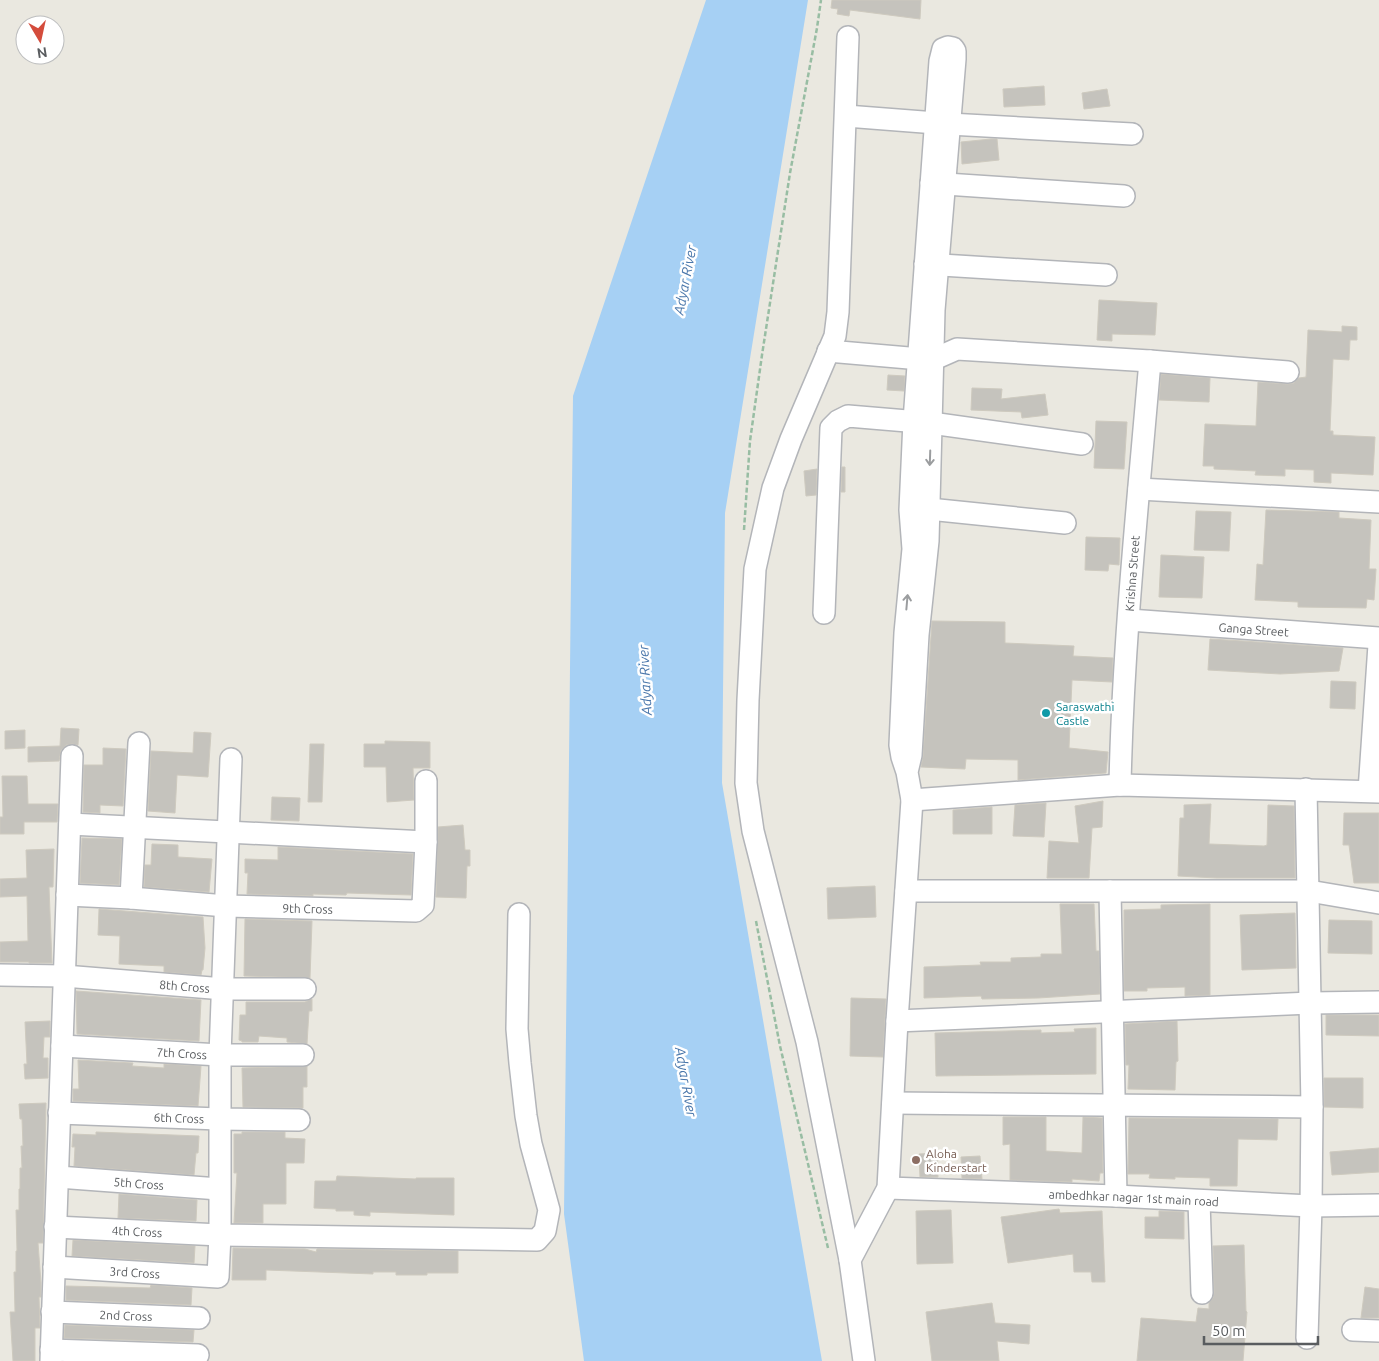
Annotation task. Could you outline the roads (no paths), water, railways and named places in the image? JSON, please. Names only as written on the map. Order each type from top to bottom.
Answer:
[{"type":"street","points":[[848,37],[838,312],[835,336],[791,439],[773,488],[755,569],[748,691],[746,783],[753,831],[807,1042],[850,1260],[864,1361]]},
{"type":"street","points":[[846,116],[942,124],[1132,134]]},
{"type":"street","points":[[850,1260],[888,1188],[912,800],[900,746],[911,634],[913,549],[920,510],[925,360],[942,124]]},
{"type":"street","points":[[937,184],[1124,196]]},
{"type":"street","points":[[931,264],[1106,275]]},
{"type":"street","points":[[828,351],[925,360],[957,349],[1288,372]]},
{"type":"street","name":"Krishna Street","points":[[1120,785],[1121,731],[1150,361]]},
{"type":"street","points":[[824,613],[831,428],[838,420],[848,416],[923,422],[1082,444]]},
{"type":"street","points":[[1139,489],[1379,502]]},
{"type":"street","points":[[920,510],[1065,523]]},
{"type":"street","name":"Ganga Street","points":[[1129,620],[1379,638]]},
{"type":"street","points":[[912,800],[1120,785],[1374,791],[1379,645]]},
{"type":"street","points":[[131,898],[139,743]]},
{"type":"street","points":[[72,756],[51,1356],[198,1355]]},
{"type":"street","points":[[220,1234],[220,1055],[224,989],[231,759]]},
{"type":"street","name":"9th Cross","points":[[67,895],[226,906],[416,910],[423,904],[426,781]]},
{"type":"street","points":[[1306,789],[1312,1107],[1307,1338]]},
{"type":"street","points":[[70,824],[426,842]]},
{"type":"street","points":[[1110,891],[1114,1012],[1116,1196]]},
{"type":"street","points":[[906,892],[1309,891],[1379,903]]},
{"type":"street","name":"4th Cross","points":[[55,1227],[220,1234],[536,1240],[545,1231],[549,1210],[531,1144],[520,1063],[517,1029],[519,914]]},
{"type":"street","name":"8th Cross","points":[[0,975],[64,976],[224,989],[305,989]]},
{"type":"street","points":[[897,1022],[1379,1002]]},
{"type":"street","name":"7th Cross","points":[[62,1046],[220,1055],[303,1056]]},
{"type":"street","points":[[893,1103],[1312,1107]]},
{"type":"street","name":"6th Cross","points":[[59,1113],[299,1120]]},
{"type":"street","name":"5th Cross","points":[[58,1177],[219,1189]]},
{"type":"street","name":"ambedhkar nagar 1st main road","points":[[888,1188],[1116,1196],[1311,1206],[1379,1205]]},
{"type":"street","points":[[1199,1200],[1202,1293]]},
{"type":"street","name":"3rd Cross","points":[[54,1268],[218,1277],[220,1234]]},
{"type":"street","name":"2nd Cross","points":[[52,1312],[199,1318]]},
{"type":"street","points":[[1353,1330],[1379,1331]]},
{"type":"water","name":"Adyar River","points":[[706,0],[808,0],[725,513],[722,783],[822,1361],[584,1361],[564,1214],[573,396]]},
{"type":"place","name":"Saraswathi Castle","points":[[1046,713]]},
{"type":"place","name":"Aloha Kinderstart","points":[[916,1160]]}]
